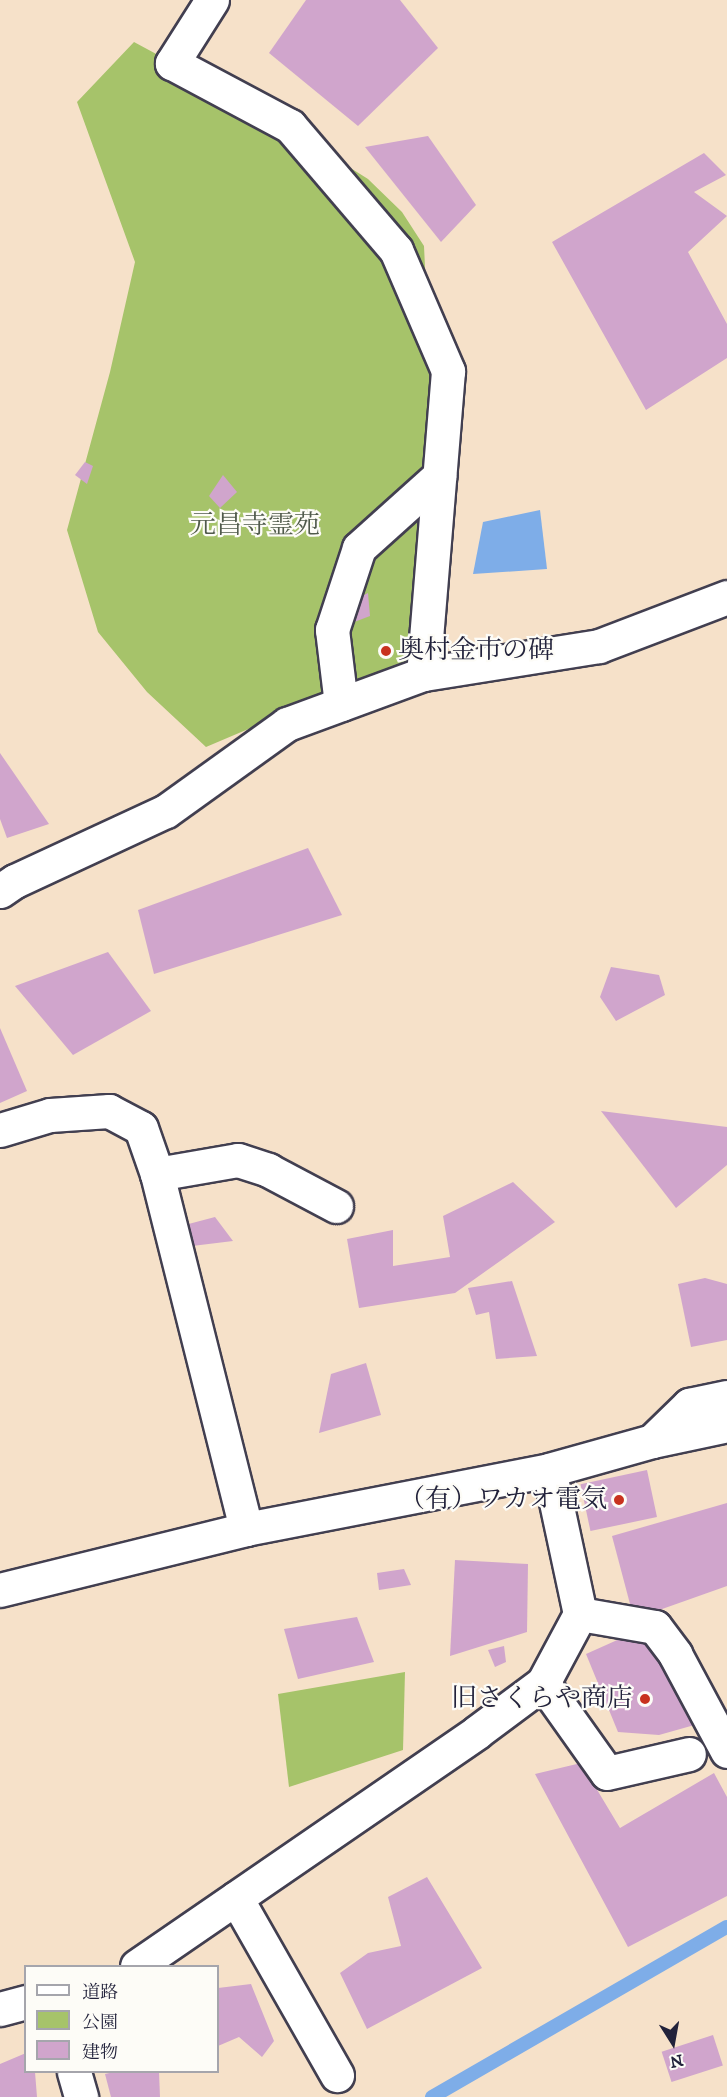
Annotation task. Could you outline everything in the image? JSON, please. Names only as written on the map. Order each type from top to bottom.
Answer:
[{"type":"street","points":[[212,0],[172,63],[290,126],[396,250],[448,371],[423,674]]},
{"type":"street","points":[[341,704],[332,630],[359,548],[440,476]]},
{"type":"street","points":[[0,891],[15,881],[166,811],[287,724],[423,674],[598,646],[727,597]]},
{"type":"street","points":[[0,1130],[50,1115],[109,1111],[141,1128],[157,1174],[246,1529]]},
{"type":"street","points":[[157,1174],[238,1160],[268,1170],[336,1206]]},
{"type":"street","points":[[652,1441],[689,1405],[727,1397]]},
{"type":"street","points":[[0,1590],[246,1529],[549,1470],[652,1441],[727,1425]]},
{"type":"street","points":[[139,1965],[477,1732],[543,1683],[580,1614],[549,1470]]},
{"type":"street","points":[[580,1614],[655,1627],[675,1654],[727,1751]]},
{"type":"street","points":[[543,1683],[607,1773],[688,1754]]},
{"type":"street","points":[[236,1899],[337,2075]]},
{"type":"street","points":[[0,2009],[24,2003]]},
{"type":"street","points":[[74,2073],[81,2097]]},
{"type":"green space","name":"元昌寺霊苑","points":[[134,42],[249,104],[368,179],[402,212],[424,246],[443,646],[206,747],[147,692],[98,632],[67,530],[110,372],[135,262],[77,102]]},
{"type":"green space","points":[[405,1672],[403,1750],[289,1787],[278,1694]]},
{"type":"water","points":[[540,510],[547,569],[473,574],[483,522]]},
{"type":"building","points":[[306,0],[400,0],[438,48],[358,126],[269,53]]},
{"type":"building","points":[[428,136],[476,205],[441,242],[365,147]]},
{"type":"building","points":[[704,153],[726,175],[694,192],[727,216],[688,252],[727,324],[727,358],[646,410],[552,242]]},
{"type":"building","points":[[85,462],[93,466],[87,484],[75,475]]},
{"type":"building","points":[[223,475],[237,492],[220,508],[209,496]]},
{"type":"building","points":[[368,593],[370,616],[349,624],[340,607]]},
{"type":"building","points":[[0,753],[49,824],[7,838],[0,819]]},
{"type":"building","points":[[308,848],[342,915],[154,974],[138,910]]},
{"type":"building","points":[[108,952],[151,1011],[73,1055],[15,986]]},
{"type":"building","points":[[611,967],[659,975],[665,995],[616,1021],[600,997]]},
{"type":"building","points":[[0,1028],[27,1091],[0,1103]]},
{"type":"building","points":[[601,1111],[727,1127],[727,1165],[676,1208]]},
{"type":"building","points":[[513,1182],[555,1222],[455,1293],[359,1308],[347,1239],[393,1230],[393,1266],[450,1257],[443,1216]]},
{"type":"building","points":[[215,1217],[233,1241],[184,1247],[181,1226]]},
{"type":"building","points":[[705,1278],[727,1284],[727,1340],[691,1347],[678,1284]]},
{"type":"building","points":[[512,1281],[537,1356],[496,1359],[489,1312],[476,1315],[468,1288]]},
{"type":"building","points":[[366,1363],[381,1415],[319,1433],[331,1374]]},
{"type":"building","name":"（有）ワカオ電気","points":[[647,1470],[657,1517],[590,1531],[580,1484]]},
{"type":"building","points":[[727,1503],[727,1586],[634,1619],[612,1536]]},
{"type":"building","points":[[455,1560],[528,1564],[527,1632],[450,1656]]},
{"type":"building","points":[[404,1569],[411,1585],[379,1590],[377,1573]]},
{"type":"building","points":[[357,1617],[374,1662],[298,1679],[284,1629]]},
{"type":"building","name":"旧さくらや商店","points":[[624,1637],[663,1649],[698,1724],[659,1735],[618,1732],[586,1654]]},
{"type":"building","points":[[504,1646],[506,1662],[495,1667],[488,1650]]},
{"type":"building","points":[[581,1763],[620,1828],[714,1773],[727,1797],[727,1896],[628,1947],[535,1774]]},
{"type":"building","points":[[427,1877],[482,1968],[367,2029],[340,1973],[368,1953],[401,1946],[388,1897]]},
{"type":"building","points":[[251,1984],[274,2041],[262,2057],[239,2037],[219,2046],[219,1988]]},
{"type":"building","points":[[713,2035],[723,2065],[672,2082],[662,2052]]},
{"type":"building","points":[[24,2054],[24,2073],[35,2073],[37,2097],[0,2097],[0,2064]]},
{"type":"building","points":[[159,2073],[160,2097],[111,2097],[105,2074]]},
{"type":"waterway","points":[[432,2097],[727,1927]]},
{"type":"place","name":"奥村金市の碑","points":[[386,651]]},
{"type":"place","name":"（有）ワカオ電気","points":[[619,1500]]},
{"type":"place","name":"旧さくらや商店","points":[[645,1699]]}]
